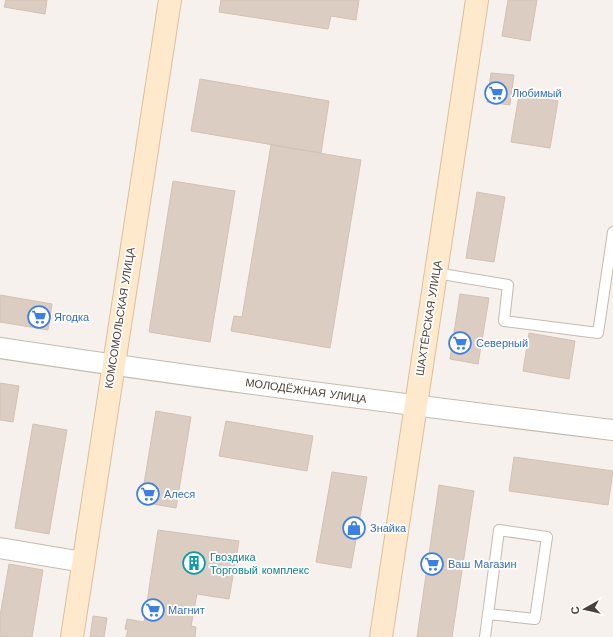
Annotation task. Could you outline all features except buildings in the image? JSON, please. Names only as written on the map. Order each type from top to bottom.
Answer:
[{"type":"street","name":"КОМСОМОЛЬСКАЯ УЛИЦА","points":[[72,637],[170,0]]},
{"type":"street","name":"ШАХТЁРСКАЯ УЛИЦА","points":[[381,637],[477,0]]},
{"type":"street","name":"МОЛОДЁЖНАЯ УЛИЦА","points":[[0,348],[113,365],[416,406],[613,430]]},
{"type":"street","points":[[0,548],[83,562]]},
{"type":"lane","points":[[436,273],[508,285],[504,321],[598,333],[613,232]]},
{"type":"lane","points":[[485,637],[488,614],[500,530],[547,536],[535,619],[488,614]]},
{"type":"place","name":"Любимый","points":[[496,93]]},
{"type":"place","name":"Ягодка","points":[[39,317]]},
{"type":"place","name":"Северный","points":[[460,343]]},
{"type":"place","name":"Алеся","points":[[148,494]]},
{"type":"place","name":"Знайка","points":[[354,528]]},
{"type":"place","name":"Гвоздика Торговый комплекс","points":[[194,563]]},
{"type":"place","name":"Ваш Магазин","points":[[432,564]]},
{"type":"place","name":"Магнит","points":[[153,610]]}]
